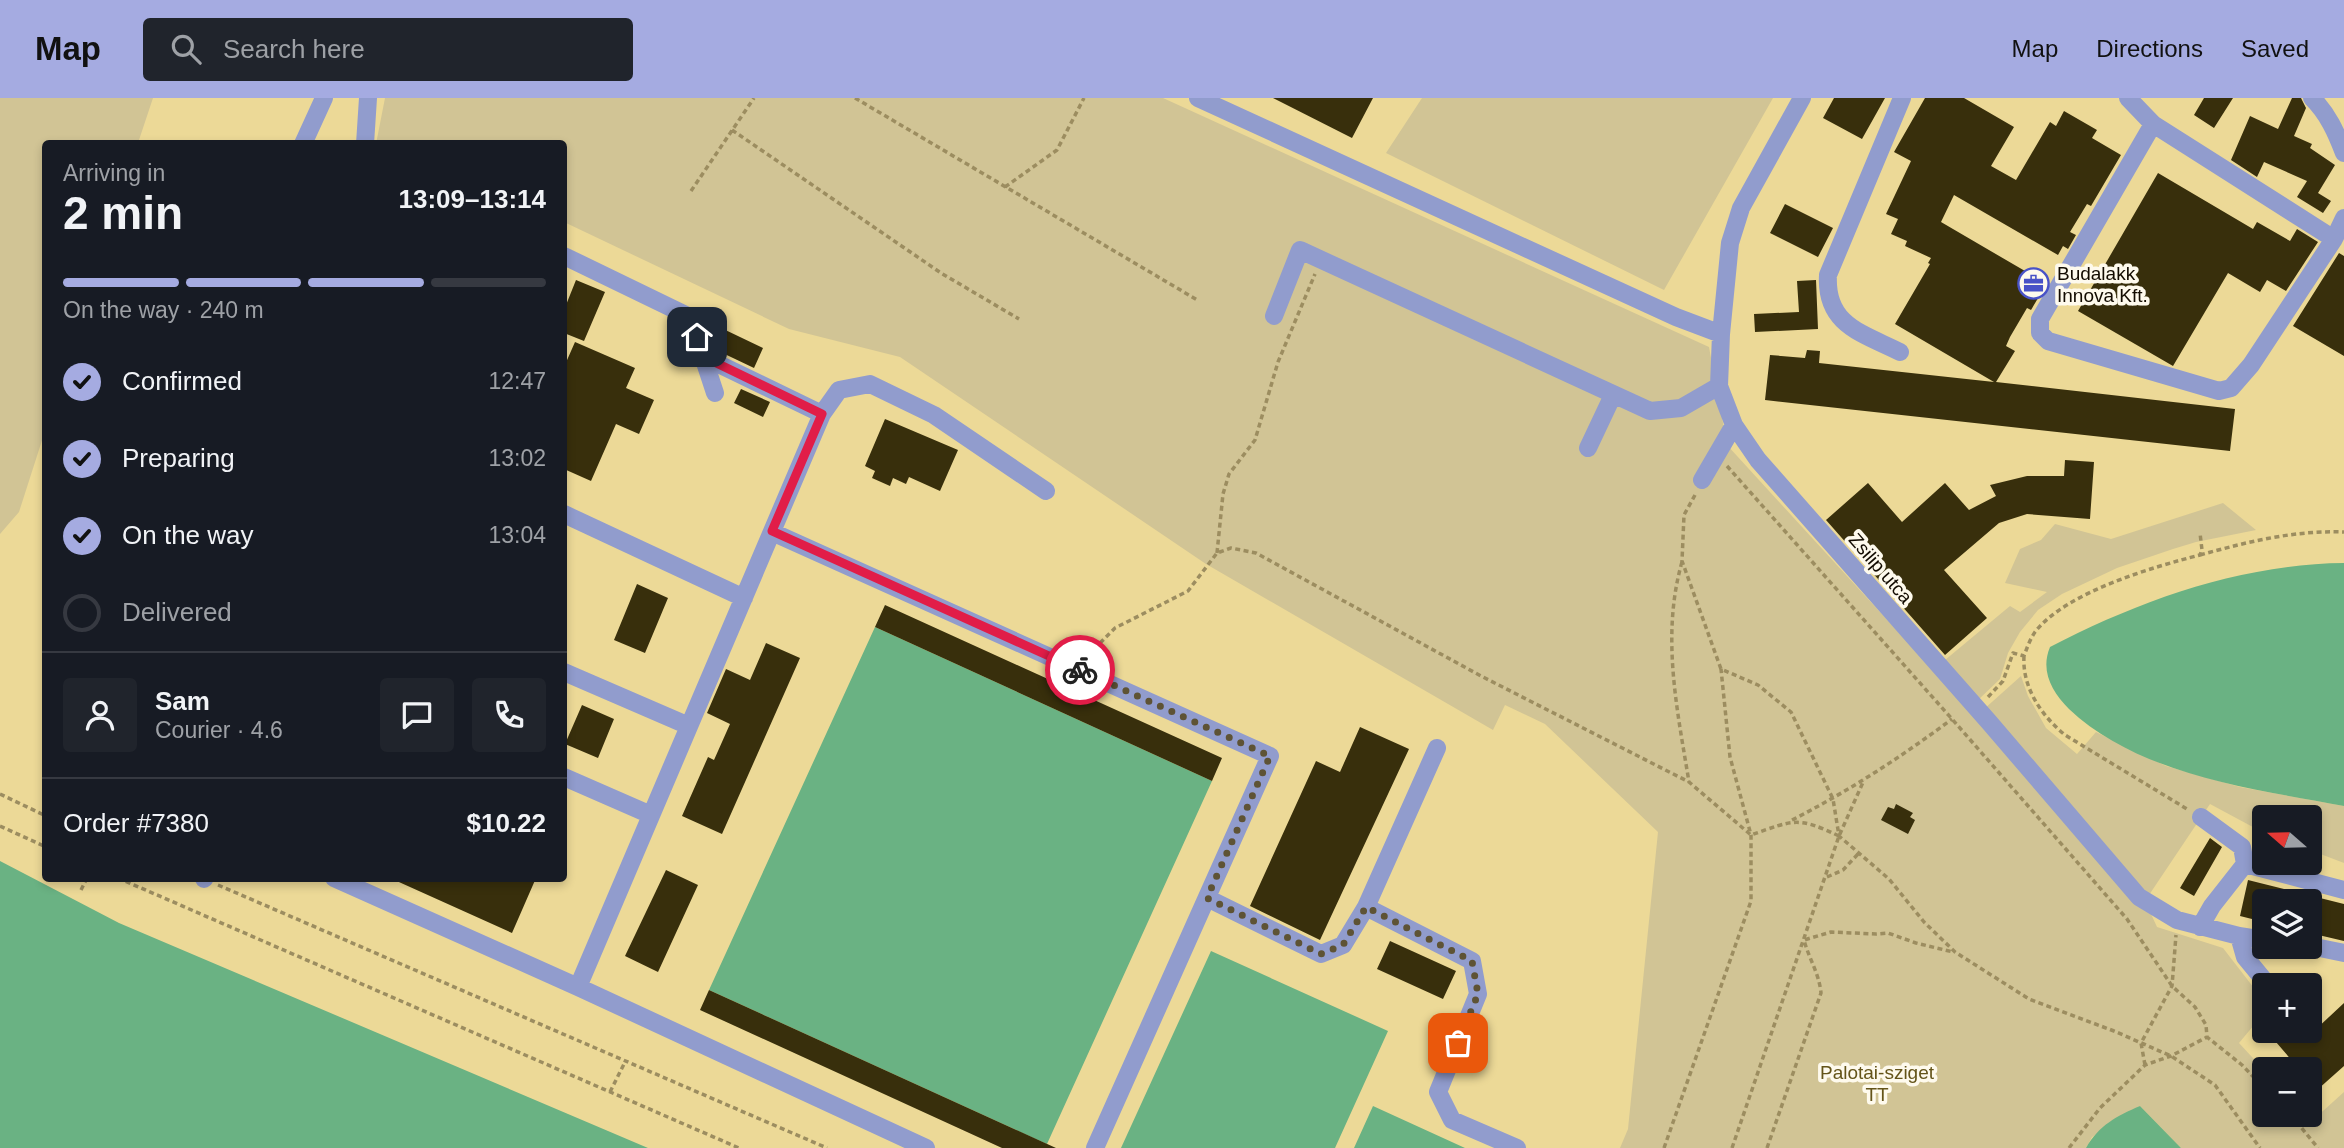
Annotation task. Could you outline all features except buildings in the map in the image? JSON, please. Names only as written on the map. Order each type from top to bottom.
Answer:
[{"type":"street","points":[[305,140],[324,98]]},
{"type":"street","points":[[365,140],[368,98]]},
{"type":"street","points":[[1198,98],[1676,317],[1721,334]]},
{"type":"street","name":"Zsilip utca","points":[[1802,98],[1741,208],[1730,243],[1719,386],[1734,425],[1758,460],[2139,897],[2176,920],[2252,938]]},
{"type":"street","points":[[1900,352],[1847,325],[1838,316],[1827,291],[1828,275],[1902,98]]},
{"type":"street","points":[[2128,98],[2153,124],[2333,239]]},
{"type":"street","points":[[2312,98],[2323,109],[2336,131],[2344,153]]},
{"type":"street","points":[[2153,124],[2040,319],[2040,333],[2048,341],[2219,391],[2231,388],[2251,365],[2344,218]]},
{"type":"street","points":[[1274,316],[1300,250],[1650,411],[1681,408],[1719,386]]},
{"type":"street","points":[[567,257],[690,317],[715,393]]},
{"type":"street","points":[[704,357],[822,414]]},
{"type":"street","points":[[578,987],[822,414],[839,390],[870,384],[933,415],[1046,491]]},
{"type":"street","points":[[1588,448],[1613,394]]},
{"type":"street","points":[[1702,480],[1734,425]]},
{"type":"street","points":[[567,515],[744,597]]},
{"type":"street","points":[[772,531],[1270,756],[1095,1148]]},
{"type":"street","points":[[567,673],[689,726]]},
{"type":"street","points":[[1207,898],[1321,954],[1343,945],[1366,907],[1437,748]]},
{"type":"street","points":[[567,778],[651,815]]},
{"type":"street","points":[[2200,927],[2211,906],[2245,864],[2242,847],[2201,817]]},
{"type":"street","points":[[2245,864],[2344,890]]},
{"type":"street","points":[[343,882],[926,1148]]},
{"type":"street","points":[[1366,907],[1472,961],[1478,994],[1438,1092],[1452,1120],[1517,1148]]},
{"type":"street","points":[[2239,936],[2245,957],[2258,973]]},
{"type":"street","points":[[2322,948],[2344,953]]},
{"type":"path","points":[[691,191],[754,98]]},
{"type":"path","points":[[855,98],[1199,302]]},
{"type":"path","points":[[1005,187],[1056,150],[1084,98]]},
{"type":"path","points":[[732,130],[941,273],[1019,319]]},
{"type":"path","points":[[1076,668],[1115,628],[1188,590],[1217,552],[1223,494],[1229,474],[1255,440],[1278,362],[1321,259]]},
{"type":"path","points":[[1716,454],[2127,919],[2172,986],[2196,1007],[2206,1025],[2207,1037],[2252,1075]]},
{"type":"path","points":[[1689,782],[1672,672],[1674,590],[1682,561],[1684,515],[1702,480]]},
{"type":"path","points":[[2201,817],[2065,735],[2049,722],[2026,680],[2024,656],[2036,631],[2054,614],[2075,601],[2137,573],[2257,539],[2344,532]]},
{"type":"path","points":[[2200,533],[2200,555]]},
{"type":"path","points":[[1217,552],[1231,548],[1256,553],[1481,676],[1689,782],[1751,835]]},
{"type":"path","points":[[1664,1148],[1751,901],[1751,835],[1730,757],[1720,668],[1682,561]]},
{"type":"path","points":[[1977,708],[2003,681],[2013,653],[2024,656]]},
{"type":"path","points":[[1720,668],[1758,685],[1791,712],[1833,799],[1839,836]]},
{"type":"path","points":[[1751,835],[1790,821],[1833,799],[1952,719]]},
{"type":"path","points":[[1732,1148],[1839,836],[1864,780]]},
{"type":"path","points":[[0,794],[42,814]]},
{"type":"path","points":[[1790,821],[1812,823],[1839,836],[1858,854],[1874,864],[1924,922],[1955,952],[2029,999],[2171,1056],[2215,1085],[2260,1148]]},
{"type":"path","points":[[0,826],[42,845]]},
{"type":"path","points":[[1826,877],[1843,870],[1858,854]]},
{"type":"path","points":[[81,890],[84,882]]},
{"type":"path","points":[[127,882],[739,1148]]},
{"type":"path","points":[[212,882],[827,1148]]},
{"type":"path","points":[[2146,1065],[2141,1043],[2172,986],[2176,920]]},
{"type":"path","points":[[1804,940],[1831,932],[1888,933],[1955,952]]},
{"type":"path","points":[[1768,1148],[1821,993],[1820,977],[1804,940]]},
{"type":"path","points":[[2069,1148],[2100,1108],[2146,1065],[2171,1056],[2207,1037]]},
{"type":"path","points":[[610,1093],[626,1060]]},
{"type":"path","points":[[2301,1127],[2318,1148]]},
{"type":"green space","points":[[0,98],[153,98],[139,140],[42,140],[42,440],[19,512],[0,534]]},
{"type":"green space","name":"Palotai-sziget TT","points":[[385,98],[1163,98],[1709,347],[1727,445],[1933,670],[2010,606],[2020,612],[2047,592],[2005,583],[2020,549],[2041,540],[2055,524],[2111,539],[2223,503],[2256,530],[2173,549],[2117,568],[2062,594],[2038,610],[2020,632],[2008,653],[2000,679],[1976,702],[1983,710],[2021,676],[2028,696],[2046,728],[2077,754],[2096,732],[2166,766],[2240,787],[2344,806],[2344,863],[2322,855],[2322,805],[2252,805],[2252,827],[2210,804],[2145,901],[2157,927],[2223,948],[2252,985],[2252,1027],[2239,1043],[2252,1057],[2252,1127],[2322,1127],[2322,1112],[2344,1092],[2344,1148],[2181,1148],[2140,1106],[2092,1137],[2086,1148],[1620,1148],[1628,1129],[1658,832],[1545,724],[1505,705],[1493,730],[1206,564],[900,357],[789,329],[567,223],[567,140],[377,140]]},
{"type":"green space","points":[[1422,98],[1773,98],[1664,290],[1386,153]]},
{"type":"shaded area","points":[[2344,563],[2344,806],[2199,776],[2129,750],[2097,731],[2069,709],[2057,696],[2049,681],[2046,664],[2050,647],[2119,614],[2155,600],[2229,578],[2305,565]]},
{"type":"shaded area","points":[[875,627],[1212,781],[1047,1144],[709,990]]},
{"type":"shaded area","points":[[0,861],[119,923],[648,1148],[0,1148]]},
{"type":"shaded area","points":[[1211,951],[1388,1031],[1335,1148],[1121,1148]]},
{"type":"shaded area","points":[[1373,1106],[1465,1148],[1354,1148]]},
{"type":"shaded area","points":[[2140,1106],[2181,1148],[2086,1148],[2109,1122]]},
{"type":"way so far","points":[[1080,670],[1270,756],[1207,898],[1321,954],[1343,945],[1366,907],[1472,961],[1478,994],[1458,1043]]},
{"type":"place","name":"Budalakk Innova Kft.","points":[[2034,284]]},
{"type":"route","points":[[697,337],[704,357],[822,414],[772,531],[1080,670]]}]
